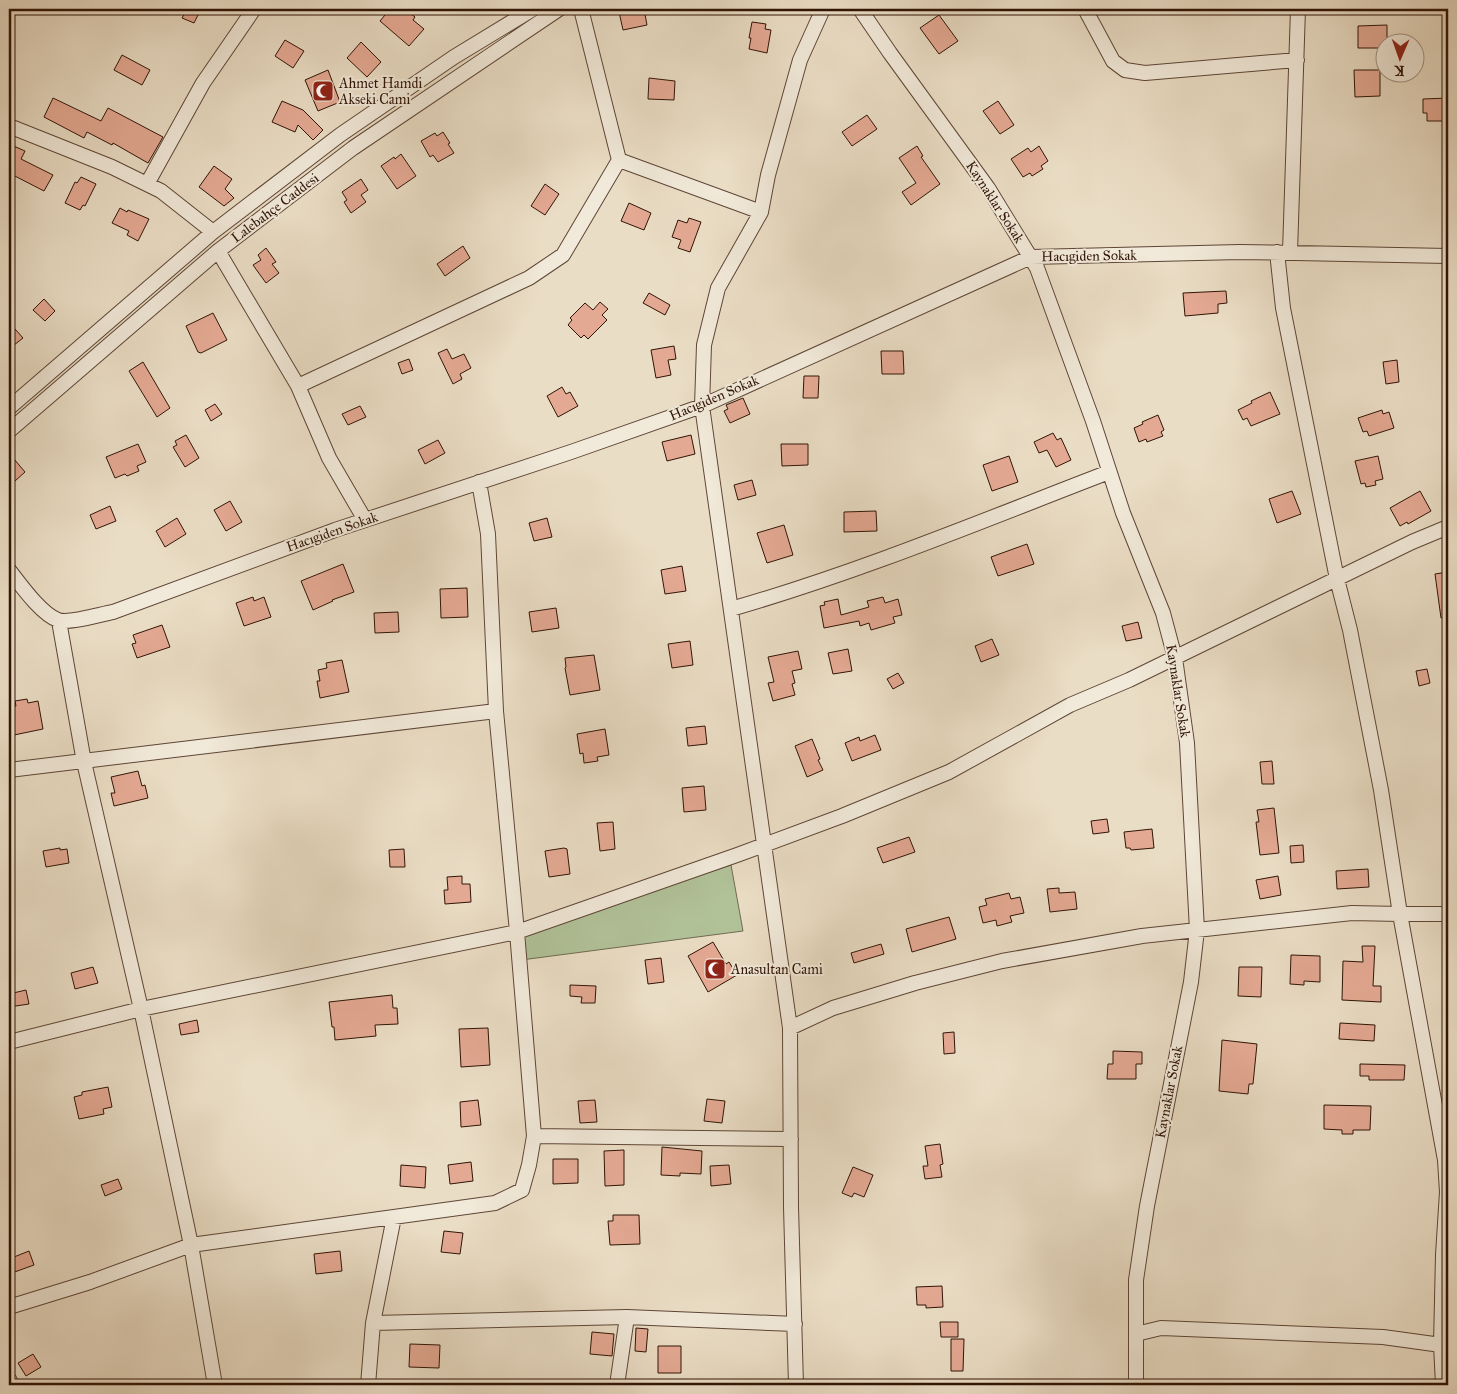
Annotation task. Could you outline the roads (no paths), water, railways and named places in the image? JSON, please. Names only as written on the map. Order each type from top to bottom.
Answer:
[{"type":"street","points":[[147,184],[203,83],[254,9]]},
{"type":"street","name":"Lalebahçe Caddesi","points":[[9,408],[213,232],[340,135],[454,57],[533,9]]},
{"type":"street","name":"Lalebahçe Caddesi","points":[[9,431],[218,251],[353,148],[559,9]]},
{"type":"street","points":[[298,386],[529,278],[563,255],[619,160],[581,9]]},
{"type":"street","points":[[796,1385],[790,1028],[702,406],[704,345],[718,288],[761,212],[768,175],[800,60],[824,9]]},
{"type":"street","points":[[1086,9],[1113,61],[1125,70],[1145,73],[1297,60]]},
{"type":"street","points":[[1298,9],[1297,60],[1284,252],[1283,308],[1379,780],[1400,914],[1439,1121],[1447,1174],[1448,1192],[1443,1254],[1441,1345],[1443,1385]]},
{"type":"street","name":"Kaynaklar Sokak","points":[[863,10],[988,188],[1037,268],[1065,342],[1123,513],[1162,613],[1175,658],[1187,743],[1197,930],[1191,982],[1147,1206],[1136,1280],[1136,1385]]},
{"type":"street","points":[[9,126],[112,167],[161,191],[213,232]]},
{"type":"street","points":[[619,160],[761,212]]},
{"type":"street","points":[[218,251],[298,386],[330,458],[365,520]]},
{"type":"street","name":"Hacıgiden Sokak","points":[[59,621],[113,612],[365,520],[702,406],[1031,257],[1240,252],[1448,256]]},
{"type":"street","points":[[731,609],[793,591],[868,565],[1109,472]]},
{"type":"street","points":[[9,1308],[90,1282],[191,1245],[495,1203],[522,1190],[534,1136],[496,711],[488,534],[479,482]]},
{"type":"street","points":[[9,1042],[141,1009],[517,932],[737,854],[842,816],[949,772],[1070,705],[1175,658],[1412,542],[1448,527]]},
{"type":"street","points":[[9,570],[43,611],[59,621],[84,762],[141,1009],[191,1245],[215,1385]]},
{"type":"street","points":[[9,770],[496,711]]},
{"type":"street","points":[[790,1028],[833,1008],[915,983],[1002,961],[1142,936],[1352,913],[1448,914]]},
{"type":"street","points":[[534,1136],[791,1140]]},
{"type":"street","points":[[368,1385],[373,1323],[394,1217]]},
{"type":"street","points":[[373,1323],[626,1317],[795,1324]]},
{"type":"street","points":[[617,1385],[626,1317]]},
{"type":"street","points":[[1136,1334],[1161,1328],[1383,1337],[1441,1345]]},
{"type":"street","points":[[9,1380],[12,1385]]},
{"type":"place","name":"Ahmet Hamdi Akseki Cami","points":[[323,91]]},
{"type":"place","name":"Anasultan Cami","points":[[715,969]]}]
